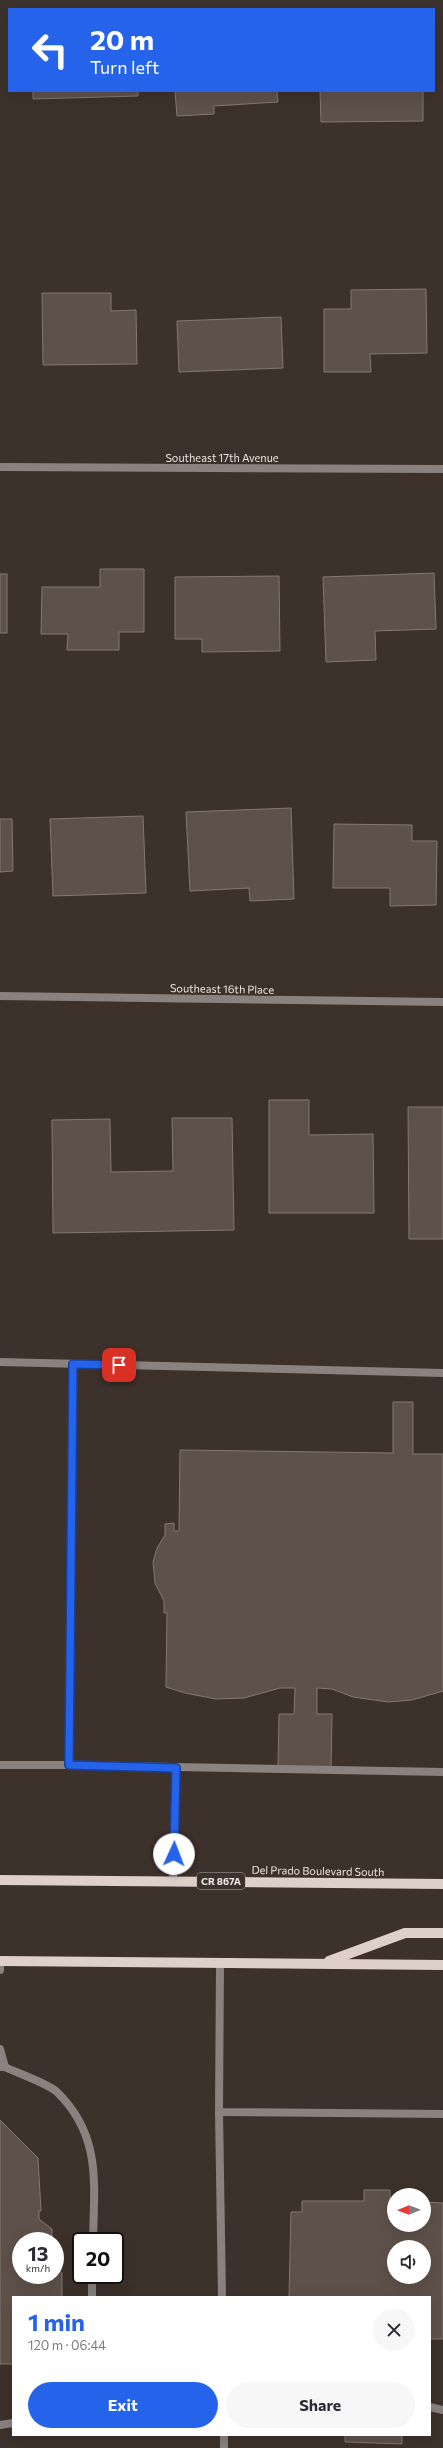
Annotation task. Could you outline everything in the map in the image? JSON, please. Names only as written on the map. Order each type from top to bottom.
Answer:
[{"type":"main road","name":"Del Prado Boulevard South","points":[[0,1880],[443,1884]]},
{"type":"main road","points":[[324,1963],[405,1932],[443,1933]]},
{"type":"main road","points":[[0,1961],[443,1965]]},
{"type":"street","name":"Southeast 17th Avenue","points":[[0,467],[443,469]]},
{"type":"street","name":"Southeast 16th Place","points":[[0,996],[443,1002]]},
{"type":"street","points":[[0,1362],[443,1373]]},
{"type":"street","points":[[69,1765],[73,1364]]},
{"type":"street","points":[[0,1765],[443,1772]]},
{"type":"street","points":[[173,1881],[176,1768]]},
{"type":"street","points":[[0,1961],[0,1970]]},
{"type":"street","points":[[220,1963],[219,2112],[222,2296]]},
{"type":"street","points":[[0,2049],[2,2067],[56,2091],[84,2127],[94,2167],[93,2232]]},
{"type":"street","points":[[219,2112],[443,2114]]},
{"type":"street","points":[[92,2284],[92,2296]]},
{"type":"street","points":[[431,2407],[443,2410]]},
{"type":"street","points":[[0,2425],[12,2423]]},
{"type":"street","points":[[224,2436],[224,2448]]},
{"type":"building","points":[[33,92],[138,92],[138,96],[33,99]]},
{"type":"building","points":[[175,92],[277,92],[278,102],[214,106],[214,114],[177,116]]},
{"type":"building","points":[[320,92],[423,92],[423,121],[321,122]]},
{"type":"building","points":[[426,289],[427,353],[370,354],[371,372],[324,372],[324,309],[351,309],[351,290]]},
{"type":"building","points":[[42,293],[111,293],[111,311],[136,310],[137,364],[43,365]]},
{"type":"building","points":[[281,317],[283,368],[179,372],[177,321]]},
{"type":"building","points":[[100,569],[144,569],[144,632],[119,632],[119,650],[67,650],[68,634],[41,634],[42,587],[100,587]]},
{"type":"building","points":[[434,573],[436,629],[375,631],[376,660],[326,662],[323,577]]},
{"type":"building","points":[[0,574],[7,574],[7,633],[0,633]]},
{"type":"building","points":[[279,576],[280,651],[202,652],[202,639],[175,639],[175,577]]},
{"type":"building","points":[[291,808],[294,899],[250,901],[249,888],[190,891],[186,812]]},
{"type":"building","points":[[143,816],[146,893],[53,896],[50,819]]},
{"type":"building","points":[[0,819],[12,819],[13,871],[0,872]]},
{"type":"building","points":[[334,824],[412,825],[412,841],[437,841],[436,905],[390,906],[390,888],[333,888]]},
{"type":"building","points":[[269,1100],[309,1100],[309,1135],[373,1134],[374,1213],[269,1213]]},
{"type":"building","points":[[408,1107],[443,1107],[443,1239],[409,1239]]},
{"type":"building","points":[[172,1118],[232,1118],[234,1230],[53,1233],[52,1120],[110,1119],[111,1172],[173,1171]]},
{"type":"building","points":[[393,1402],[413,1402],[413,1454],[443,1454],[443,1691],[412,1700],[388,1702],[353,1697],[332,1689],[317,1688],[317,1714],[332,1714],[331,1768],[278,1767],[279,1714],[294,1714],[295,1688],[280,1688],[244,1698],[216,1699],[185,1693],[166,1687],[167,1613],[164,1613],[164,1601],[155,1583],[153,1562],[157,1548],[165,1535],[165,1524],[174,1523],[174,1531],[179,1531],[180,1450],[393,1453]]},
{"type":"building","points":[[0,2120],[38,2158],[41,2211],[39,2211],[39,2219],[52,2229],[52,2232],[12,2232],[12,2284],[62,2284],[62,2296],[12,2296],[12,2364],[0,2364]]},
{"type":"building","points":[[364,2190],[387,2190],[387,2232],[431,2232],[431,2202],[443,2203],[443,2339],[431,2339],[431,2296],[289,2296],[291,2212],[302,2212],[302,2201],[364,2201]]},
{"type":"building","points":[[345,2436],[402,2436],[402,2444],[345,2442]]},
{"type":"route","points":[[119,1365],[73,1364],[69,1765],[176,1768],[174,1854]]}]
